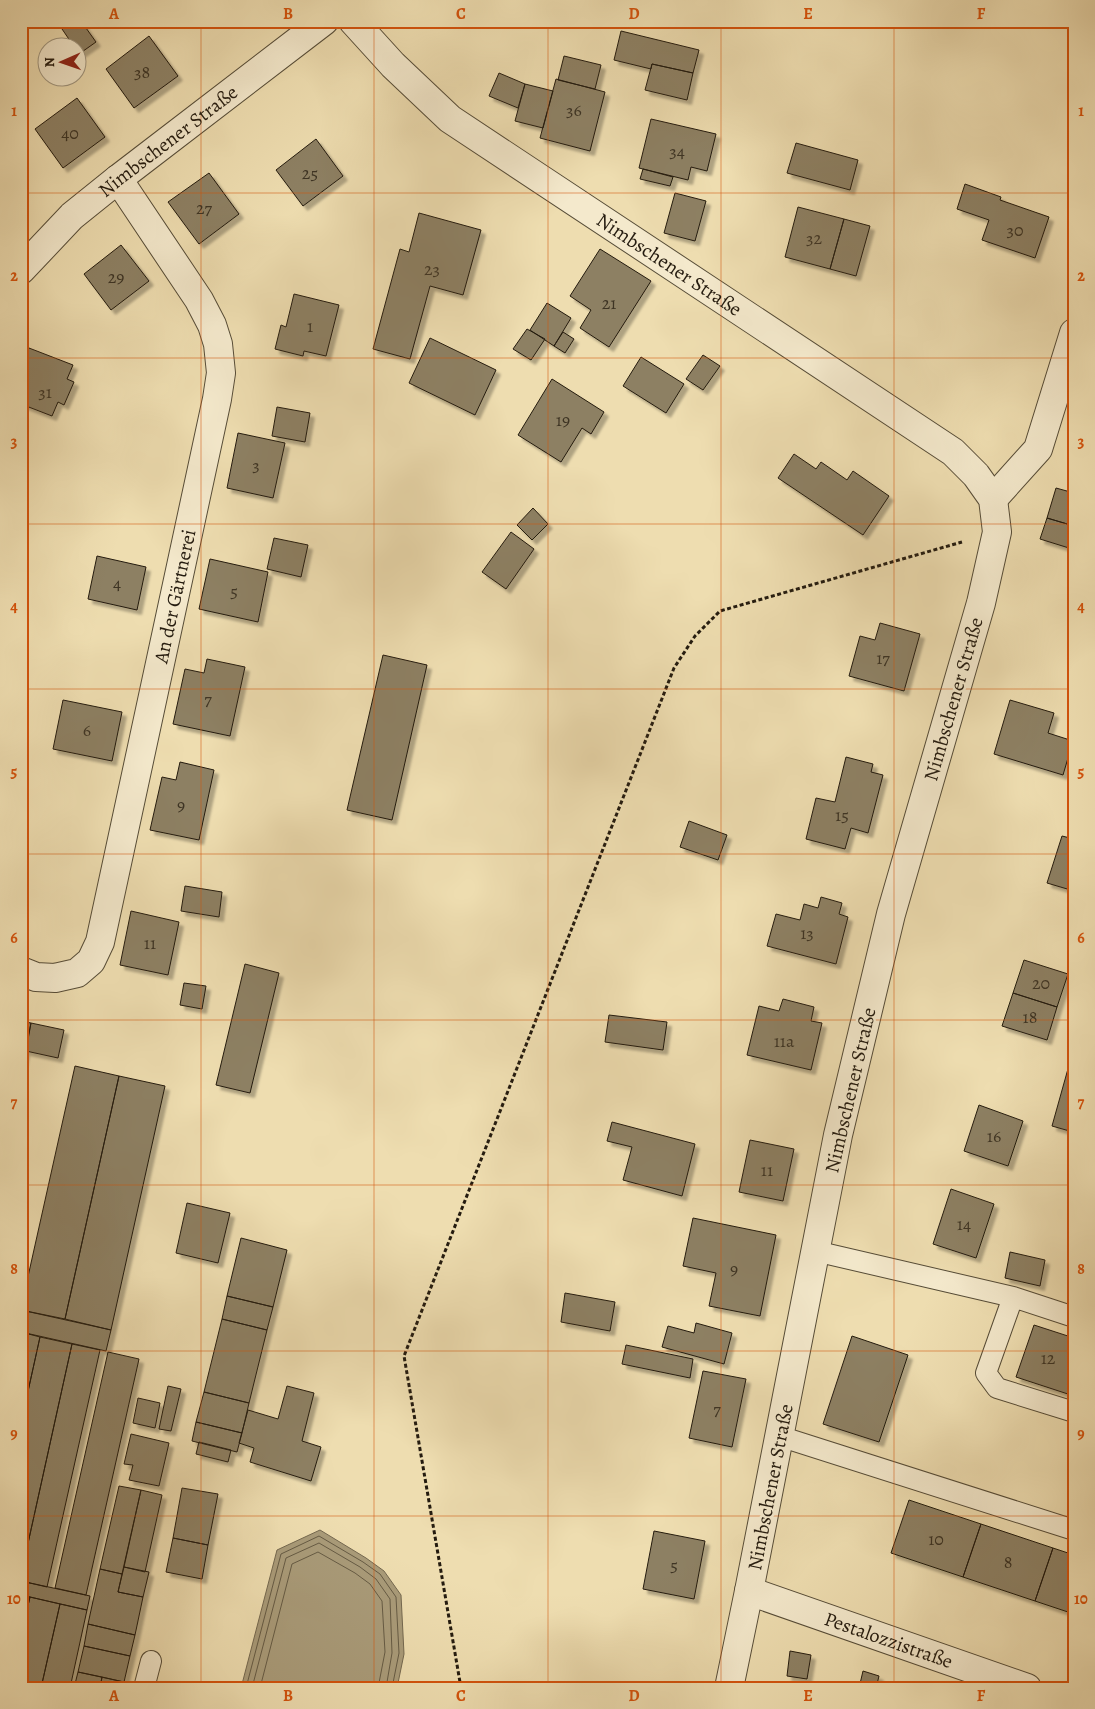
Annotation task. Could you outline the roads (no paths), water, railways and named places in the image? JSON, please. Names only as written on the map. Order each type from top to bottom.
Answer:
[{"type":"street","name":"Nimbschener Straße","points":[[21,270],[72,216],[324,21]]},
{"type":"street","name":"Nimbschener Straße","points":[[353,21],[393,65],[450,119],[953,452],[976,475],[992,500],[996,532],[981,603],[891,914],[838,1135],[729,1688]]},
{"type":"street","name":"An der Gärtnerei","points":[[21,971],[36,978],[54,978],[77,973],[91,962],[100,942],[213,418],[221,373],[218,344],[212,326],[199,300],[118,179]]},
{"type":"street","points":[[992,500],[1038,449],[1071,350]]},
{"type":"street","name":"Pestalozzistraße","points":[[749,1591],[1027,1688]]},
{"type":"lane","points":[[815,1251],[1013,1297],[1074,1317]]},
{"type":"lane","points":[[1013,1297],[986,1373],[997,1388],[1074,1412]]},
{"type":"lane","points":[[779,1436],[1074,1530]]},
{"type":"lane","points":[[144,1688],[151,1661]]},
{"type":"water","points":[[320,1530],[384,1571],[401,1595],[404,1654],[397,1688],[241,1688],[277,1550]]}]
